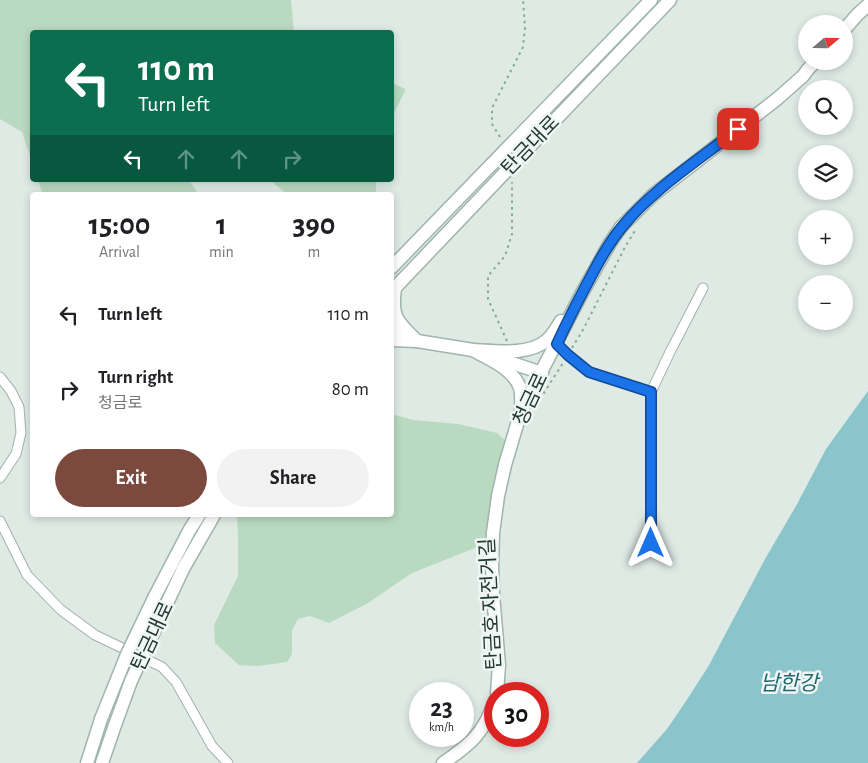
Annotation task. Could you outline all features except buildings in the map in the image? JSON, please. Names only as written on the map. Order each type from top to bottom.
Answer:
[{"type":"main road","name":"탄금대로","points":[[394,265],[651,0]]},
{"type":"main road","name":"탄금대로","points":[[394,289],[670,0]]},
{"type":"main road","points":[[853,20],[868,5]]},
{"type":"main road","name":"청금로","points":[[498,682],[499,665],[492,565],[493,533],[498,496],[505,465],[521,411],[582,293],[621,227],[669,182],[777,99],[803,76],[807,70]]},
{"type":"main road","points":[[394,340],[417,340],[473,350],[512,352],[536,347],[547,340],[582,293]]},
{"type":"main road","points":[[394,309],[398,322],[417,340]]},
{"type":"main road","points":[[394,329],[417,340]]},
{"type":"main road","points":[[473,350],[542,373]]},
{"type":"main road","points":[[473,350],[504,368],[516,380],[521,390],[521,411]]},
{"type":"main road","name":"탄금대로","points":[[87,763],[128,652],[197,517]]},
{"type":"main road","name":"탄금대로","points":[[102,763],[131,681],[168,601],[213,517]]},
{"type":"main road","points":[[443,763],[468,745],[484,726]]},
{"type":"street","points":[[651,543],[651,392],[703,288]]},
{"type":"street","points":[[557,344],[589,372],[651,392]]},
{"type":"street","points":[[0,377],[12,391],[18,407],[21,433],[16,454],[0,478]]},
{"type":"street","points":[[0,521],[27,576],[61,610],[94,635],[162,667],[176,682],[212,746],[228,763]]},
{"type":"path","points":[[500,136],[492,124],[492,108],[523,47],[525,28],[523,0]]},
{"type":"path","points":[[512,177],[512,234],[505,256],[488,276],[488,299],[512,352]]},
{"type":"path","points":[[540,400],[584,328],[624,247],[636,228]]},
{"type":"green space","points":[[0,0],[291,0],[294,30],[30,30],[30,156],[22,132],[0,119]]},
{"type":"green space","points":[[394,84],[406,89],[394,113]]},
{"type":"green space","points":[[39,182],[190,182],[197,192],[42,192]]},
{"type":"green space","points":[[272,182],[376,182],[376,192],[284,192]]},
{"type":"green space","points":[[394,415],[413,420],[458,424],[497,433],[506,441],[487,537],[480,546],[412,573],[368,603],[329,623],[310,616],[298,619],[292,630],[292,654],[287,662],[258,666],[239,665],[215,643],[214,625],[238,576],[237,517],[394,517]]},
{"type":"water","name":"남한강","points":[[868,391],[868,763],[637,763],[667,729],[708,667],[826,449]]},
{"type":"route","points":[[651,543],[651,392],[589,372],[557,344],[582,293],[621,227],[653,195],[738,129]]}]
